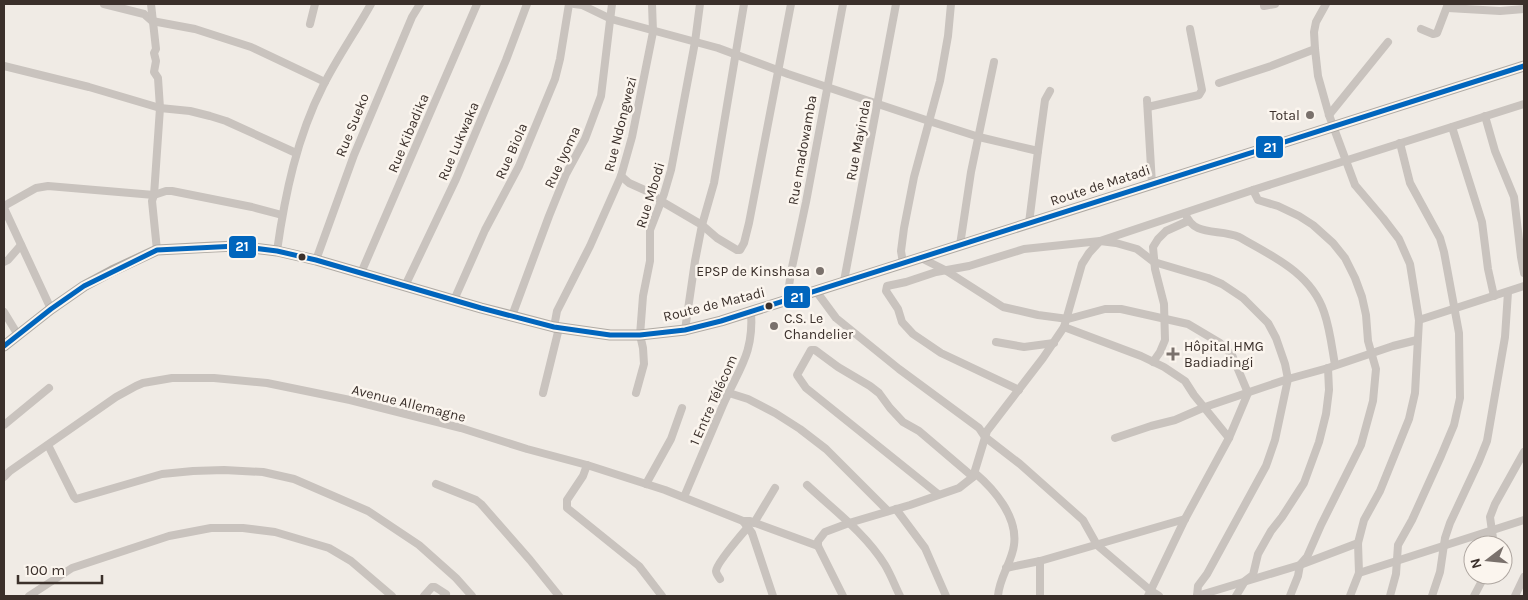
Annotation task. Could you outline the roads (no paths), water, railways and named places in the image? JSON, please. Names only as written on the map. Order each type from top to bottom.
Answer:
[{"type":"highway","name":"Route de Matadi","points":[[4,346],[84,286],[157,250],[237,246],[278,251],[316,260],[556,328],[610,335],[640,335],[685,330],[816,291],[1152,184],[1331,121],[1524,66]]},
{"type":"street","points":[[104,4],[144,14],[152,21],[195,29],[251,47],[325,82]]},
{"type":"street","points":[[151,4],[156,49],[154,53],[156,61],[154,72],[158,78],[160,108],[152,201],[157,250]]},
{"type":"street","points":[[310,24],[315,4]]},
{"type":"street","points":[[278,251],[282,215],[296,153],[325,82],[371,4]]},
{"type":"street","name":"Rue Sueko","points":[[316,260],[354,155],[412,17],[420,4]]},
{"type":"street","name":"Rue Kibadika","points":[[361,273],[477,4]]},
{"type":"street","name":"Rue Lukwaka","points":[[405,286],[456,179],[506,60],[527,4]]},
{"type":"street","name":"Rue Biola","points":[[454,300],[485,230],[519,166],[555,79],[569,4]]},
{"type":"street","points":[[574,4],[582,5],[611,20],[736,54],[877,104],[979,137],[1038,151]]},
{"type":"street","name":"Rue Iyoma","points":[[512,316],[549,216],[566,174],[585,139],[601,96],[612,4]]},
{"type":"street","name":"Rue Ndongwezi","points":[[543,393],[556,328],[557,311],[590,246],[621,176],[632,137],[653,32],[652,4]]},
{"type":"street","name":"Rue Mbodi","points":[[636,394],[644,364],[640,335],[643,296],[650,260],[650,230],[671,170],[695,42],[700,4]]},
{"type":"street","points":[[685,330],[695,261],[702,225],[714,183],[744,4]]},
{"type":"street","points":[[621,176],[629,183],[649,192],[702,225],[717,238],[740,250],[744,244],[780,70],[791,4]]},
{"type":"street","name":"Rue madowamba","points":[[787,300],[843,4]]},
{"type":"street","name":"Rue Mayinda","points":[[844,282],[896,4]]},
{"type":"street","points":[[903,263],[901,251],[904,228],[914,177],[940,81],[948,36],[951,4]]},
{"type":"street","points":[[1264,6],[1275,4]]},
{"type":"street","points":[[1326,4],[1316,22],[1314,49],[1318,76],[1331,121],[1355,185],[1399,239],[1410,264],[1419,320],[1415,393],[1409,420],[1380,491],[1364,520],[1358,543],[1359,573],[1350,596]]},
{"type":"street","points":[[1421,29],[1433,34],[1437,33],[1448,6],[1500,11],[1524,9]]},
{"type":"street","points":[[1152,184],[1147,103],[1199,95],[1202,90],[1190,29]]},
{"type":"street","points":[[1331,121],[1388,42]]},
{"type":"street","points":[[1219,84],[1314,49]]},
{"type":"street","points":[[960,245],[971,172],[994,62]]},
{"type":"street","points":[[4,66],[89,87],[160,108],[190,111],[226,121],[296,153]]},
{"type":"street","points":[[1029,223],[1044,100],[1050,91]]},
{"type":"street","points":[[1018,390],[941,353],[913,334],[902,322],[898,309],[886,291],[887,286],[1024,250],[1100,241],[1524,104]]},
{"type":"street","points":[[1485,116],[1495,151],[1514,197],[1524,273]]},
{"type":"street","points":[[1452,127],[1482,222],[1488,269],[1494,296]]},
{"type":"street","points":[[1390,596],[1396,574],[1398,545],[1424,493],[1454,425],[1460,398],[1459,333],[1456,308],[1440,238],[1410,183],[1400,143]]},
{"type":"street","points":[[51,309],[4,207],[36,188],[44,186],[78,187],[154,195],[172,191],[282,215]]},
{"type":"street","points":[[1253,190],[1258,200],[1278,206],[1313,225],[1333,243],[1345,258],[1362,297],[1366,315],[1368,341],[1373,353],[1376,369],[1373,401],[1361,446],[1306,557],[1300,565],[1290,596]]},
{"type":"street","points":[[1185,212],[1188,221],[1193,226],[1201,230],[1233,234],[1292,268],[1321,303],[1328,325],[1331,367],[1326,414],[1319,442],[1304,483],[1282,517],[1270,531],[1258,554],[1253,575],[1245,581],[1236,596]]},
{"type":"street","points":[[1153,362],[1165,340],[1164,304],[1154,262],[1153,247],[1166,231],[1188,221]]},
{"type":"street","points":[[1100,241],[1137,249],[1154,262],[1208,278],[1222,284],[1244,298],[1268,323],[1276,338],[1285,364],[1288,379],[1276,440],[1266,466],[1198,586],[1197,596],[1300,565],[1358,543]]},
{"type":"street","points":[[843,596],[818,546],[818,541],[825,532],[959,488],[974,475],[984,437],[1064,327],[1068,319],[1082,264],[1100,241]]},
{"type":"street","points":[[4,262],[21,246]]},
{"type":"street","points":[[921,258],[945,270],[1002,307],[1068,319],[1105,309],[1121,309],[1188,324],[1220,342],[1232,355],[1248,392],[1229,438],[1185,519],[1149,594]]},
{"type":"street","points":[[1419,320],[1524,286]]},
{"type":"street","points":[[816,291],[836,318],[899,369],[979,428],[984,437],[1020,464],[1083,520],[1097,545],[1149,594],[1159,596]]},
{"type":"street","points":[[1432,596],[1440,572],[1450,523],[1487,441],[1505,337],[1508,292]]},
{"type":"street","name":"1 Entre Télécom","points":[[684,497],[728,393],[747,356],[752,329],[751,310]]},
{"type":"street","points":[[4,312],[18,335]]},
{"type":"street","points":[[1064,327],[1153,362],[1185,381],[1229,438]]},
{"type":"street","points":[[1115,438],[1175,420],[1205,407],[1288,379],[1417,340]]},
{"type":"street","points":[[996,342],[1024,347],[1054,343]]},
{"type":"street","points":[[938,494],[806,388],[798,375],[811,350],[815,350],[870,386],[879,393],[904,422],[919,431],[974,475],[984,480],[1010,517],[1014,544],[998,596]]},
{"type":"street","name":"Avenue Allemagne","points":[[4,477],[116,397],[136,386],[172,378],[214,378],[267,383],[350,400],[461,428],[527,450],[587,465],[646,484],[684,497],[748,524],[818,546]]},
{"type":"street","points":[[4,425],[49,388]]},
{"type":"street","points":[[728,393],[748,399],[800,429],[826,449],[892,510],[925,548],[946,596]]},
{"type":"street","points":[[646,484],[671,439],[682,408]]},
{"type":"street","points":[[48,445],[76,499],[162,474],[193,471],[263,472],[294,478],[375,516],[419,545],[456,578],[472,596]]},
{"type":"street","points":[[1492,535],[1490,517],[1495,504],[1524,452]]},
{"type":"street","points":[[587,465],[583,476],[567,500],[567,508],[639,566],[662,596]]},
{"type":"street","points":[[436,484],[476,500],[481,504],[559,596]]},
{"type":"street","points":[[807,484],[849,523],[884,565],[900,596]]},
{"type":"street","points":[[720,579],[716,572],[726,554],[776,488]]},
{"type":"street","points":[[1006,568],[1040,561],[1185,519]]},
{"type":"street","points":[[1359,573],[1524,520]]},
{"type":"street","points":[[748,524],[773,596]]},
{"type":"street","points":[[29,596],[72,568],[169,536],[211,528],[243,528],[275,532],[329,548],[351,560],[392,596]]},
{"type":"street","points":[[1040,561],[1040,596]]},
{"type":"street","points":[[1515,596],[1524,577]]},
{"type":"street","points":[[1474,596],[1480,585]]},
{"type":"street","points":[[424,596],[432,587],[446,594]]},
{"type":"place","name":"Total","points":[[1310,115]]},
{"type":"place","name":"EPSP de Kinshasa","points":[[820,271]]},
{"type":"place","name":"C.S. Le Chandelier","points":[[774,326]]},
{"type":"place","name":"Hôpital HMG Badiadingi","points":[[1173,354]]}]
